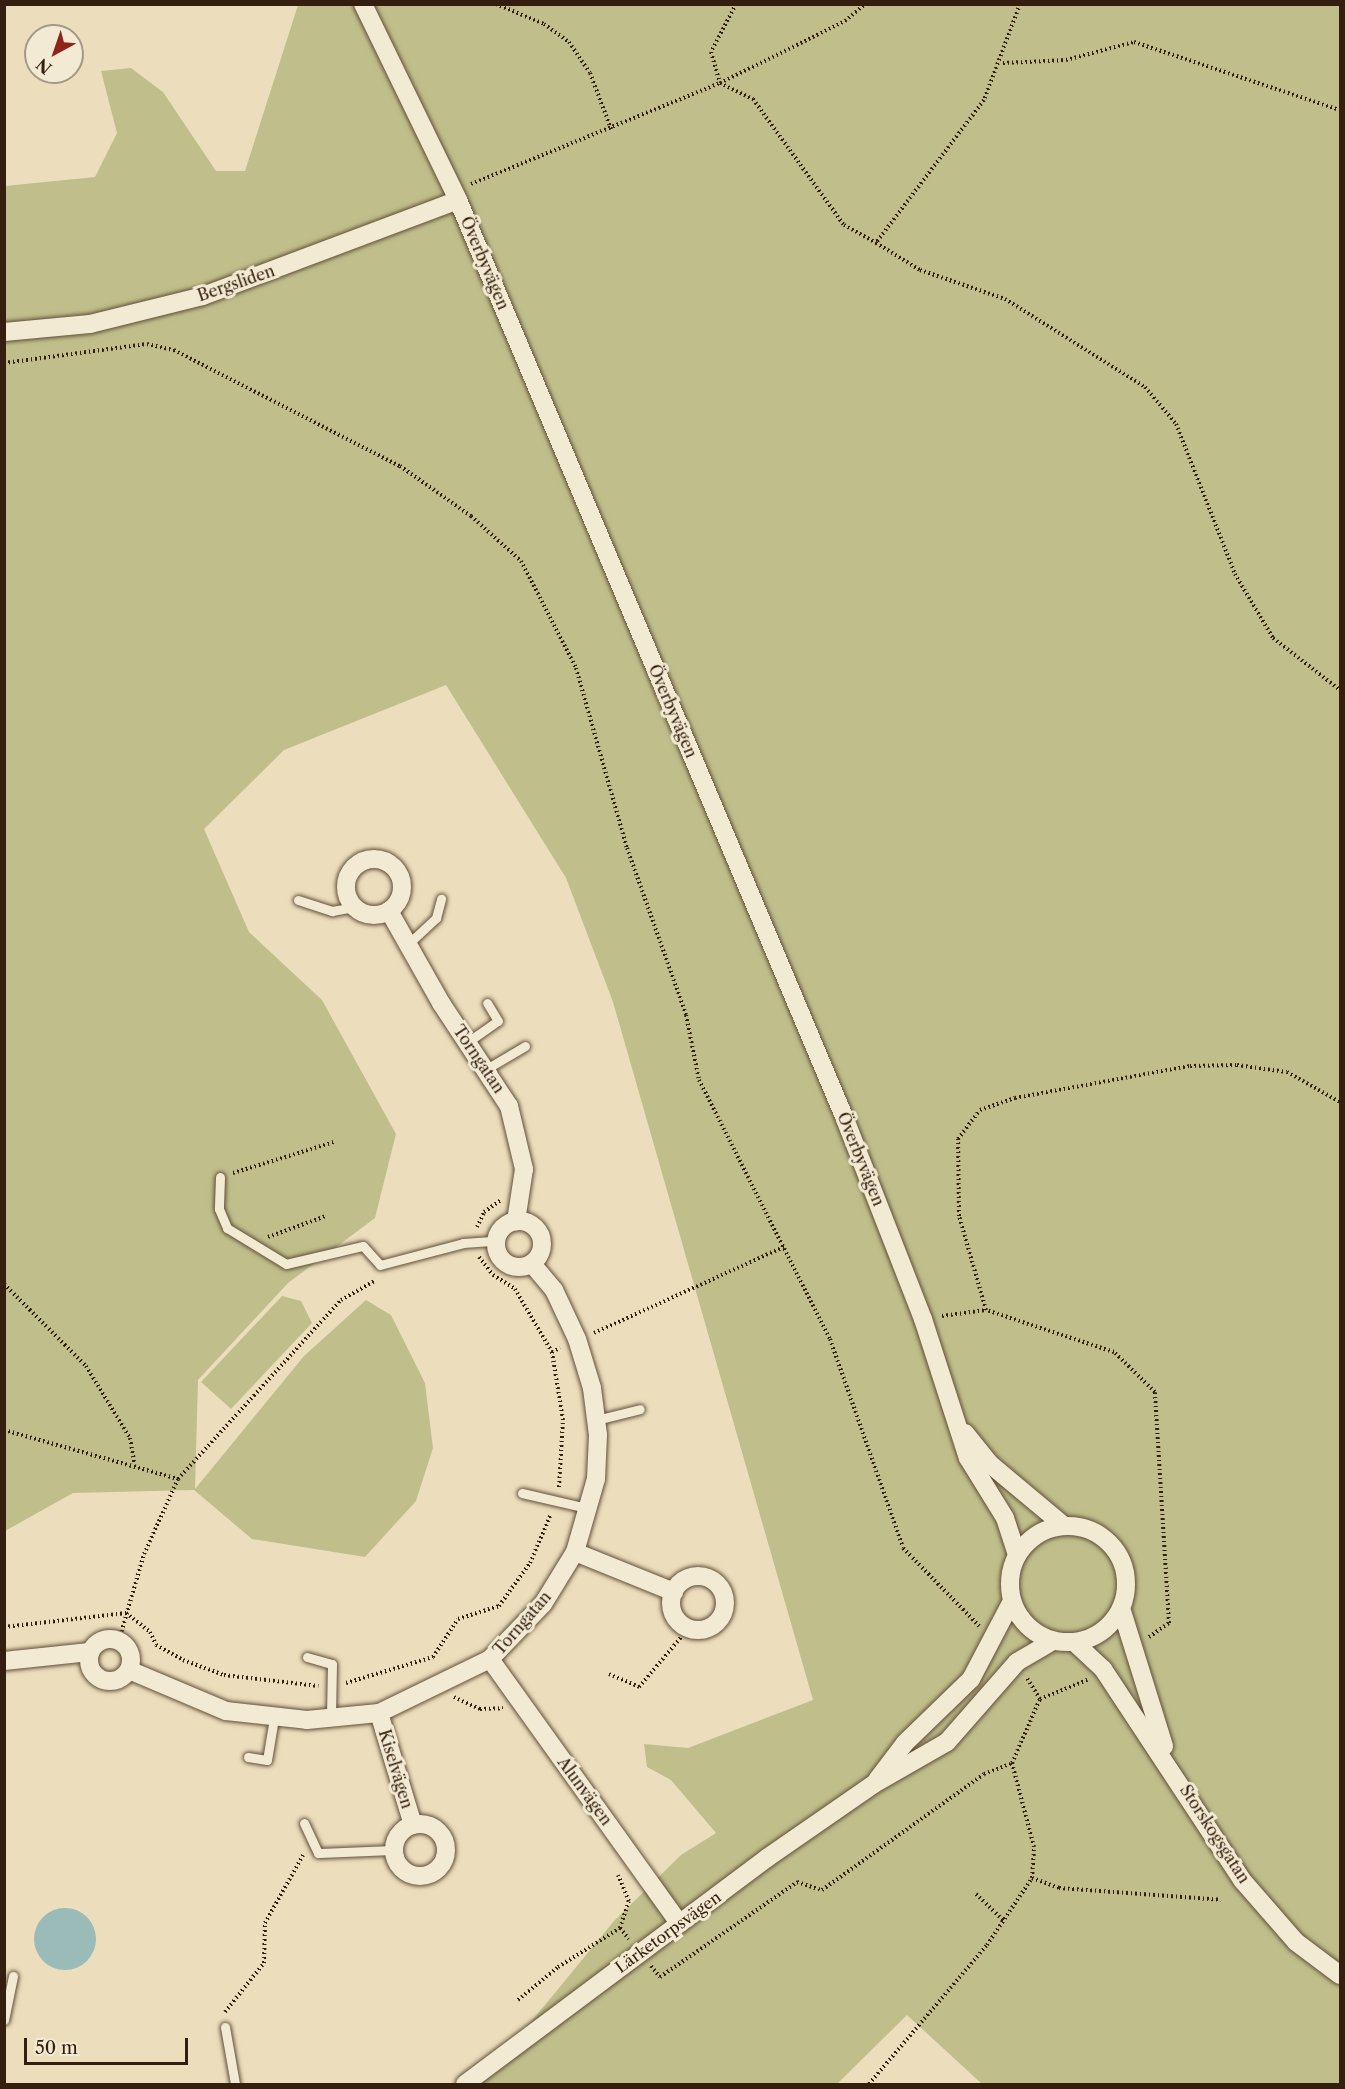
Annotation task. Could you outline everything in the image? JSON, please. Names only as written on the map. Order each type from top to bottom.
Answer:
[{"type":"street","name":"Överbyvägen","points":[[363,4],[456,195],[845,1119],[923,1319],[960,1427],[968,1458],[1005,1518],[1017,1555]]},
{"type":"street","name":"Bergsliden","points":[[4,332],[90,324],[203,296],[456,195]]},
{"type":"street","points":[[375,859],[391,865],[401,880],[400,897],[389,910],[371,915],[354,906],[347,880],[358,865],[375,859]]},
{"type":"street","name":"Torngatan","points":[[389,910],[407,945],[488,1068],[520,1139],[522,1194],[516,1221]]},
{"type":"street","points":[[516,1221],[531,1224],[541,1236],[541,1251],[532,1264],[517,1268],[503,1262],[495,1241],[502,1227],[516,1221]]},
{"type":"street","name":"Torngatan","points":[[129,1670],[226,1711],[274,1718],[331,1718],[379,1713],[490,1659],[543,1604],[575,1552],[596,1479],[596,1420],[578,1339],[554,1290],[532,1264]]},
{"type":"street","name":"Överbyvägen","points":[[960,1427],[990,1464],[1063,1525]]},
{"type":"street","points":[[874,1784],[905,1743],[971,1679],[994,1641],[1012,1601],[1010,1577],[1017,1555],[1036,1534],[1063,1525],[1090,1529],[1120,1556],[1127,1582],[1121,1608],[1107,1628],[1074,1642],[1053,1641],[1032,1630],[1012,1601]]},
{"type":"street","points":[[575,1552],[674,1592]]},
{"type":"street","points":[[698,1576],[715,1582],[724,1596],[724,1613],[713,1626],[688,1629],[674,1617],[674,1592],[698,1576]]},
{"type":"street","points":[[1121,1608],[1131,1649],[1170,1765]]},
{"type":"street","points":[[4,1661],[90,1652],[105,1639],[119,1640],[129,1649],[129,1670],[112,1681],[98,1678],[89,1666],[90,1652]]},
{"type":"street","points":[[874,1784],[947,1742],[1017,1662],[1053,1641]]},
{"type":"street","points":[[1074,1642],[1103,1669],[1170,1765]]},
{"type":"street","name":"Alunvägen","points":[[490,1659],[680,1923]]},
{"type":"street","name":"Kiselvägen","points":[[379,1713],[413,1825]]},
{"type":"street","name":"Storskogsgatan","points":[[1170,1765],[1242,1880],[1296,1942],[1341,1975]]},
{"type":"street","name":"Lärketorpsvägen","points":[[465,2085],[680,1923],[874,1784]]},
{"type":"street","name":"Kiselvägen","points":[[413,1825],[438,1831],[447,1847],[443,1864],[429,1875],[412,1875],[399,1865],[394,1850],[400,1834],[413,1825]]},
{"type":"lane","points":[[407,945],[436,918],[441,899]]},
{"type":"lane","points":[[298,900],[332,911],[354,906]]},
{"type":"lane","points":[[469,1041],[498,1021],[487,1003]]},
{"type":"lane","points":[[488,1068],[525,1046]]},
{"type":"lane","points":[[220,1177],[219,1209],[227,1228],[255,1250],[298,1265],[363,1246],[380,1265],[475,1241],[495,1241]]},
{"type":"lane","points":[[596,1420],[640,1409]]},
{"type":"lane","points":[[522,1493],[587,1508]]},
{"type":"lane","points":[[307,1658],[330,1660],[331,1718]]},
{"type":"lane","points":[[248,1757],[267,1760],[274,1718]]},
{"type":"lane","points":[[304,1823],[312,1846],[328,1855],[394,1850]]},
{"type":"lane","points":[[4,2020],[13,1976]]},
{"type":"lane","points":[[225,2027],[235,2085]]},
{"type":"path","points":[[496,4],[544,24],[569,42],[590,73],[611,129]]},
{"type":"path","points":[[736,4],[711,52],[720,83],[753,99],[844,225],[920,270],[1005,299],[1145,387],[1176,424],[1235,574],[1273,638],[1341,690]]},
{"type":"path","points":[[456,195],[720,83],[845,21],[865,4]]},
{"type":"path","points":[[876,243],[984,100],[1003,63],[1020,4]]},
{"type":"path","points":[[1003,63],[1066,60],[1134,42],[1341,110]]},
{"type":"path","points":[[4,363],[147,344],[174,350],[400,466],[471,516],[521,561],[576,668],[623,837],[686,1016],[699,1080],[830,1339],[903,1548],[994,1641]]},
{"type":"path","points":[[986,1310],[959,1215],[954,1167],[958,1139],[980,1110],[1015,1098],[1179,1068],[1237,1065],[1287,1072],[1341,1102]]},
{"type":"path","points":[[220,1177],[334,1143]]},
{"type":"path","points":[[4,1627],[126,1613],[138,1619],[161,1648],[224,1675],[331,1685],[433,1657],[458,1618],[499,1606],[530,1563],[555,1501],[563,1420],[552,1352],[515,1289],[483,1265],[475,1241],[484,1212],[522,1194]]},
{"type":"path","points":[[255,1250],[266,1237],[326,1216]]},
{"type":"path","points":[[552,1352],[784,1247]]},
{"type":"path","points":[[119,1640],[148,1544],[178,1479],[341,1300],[380,1279]]},
{"type":"path","points":[[4,1284],[86,1366],[130,1438],[135,1465]]},
{"type":"path","points":[[923,1319],[986,1310],[1114,1352],[1155,1392],[1169,1623],[1131,1649]]},
{"type":"path","points":[[4,1430],[135,1465],[178,1479]]},
{"type":"path","points":[[609,1674],[639,1687],[688,1629]]},
{"type":"path","points":[[1017,1662],[1040,1699]]},
{"type":"path","points":[[869,2085],[1005,1922],[1032,1878],[1034,1847],[1012,1763],[1040,1699],[1103,1669]]},
{"type":"path","points":[[660,1977],[797,1882],[822,1890],[984,1774],[1012,1763]]},
{"type":"path","points":[[225,2027],[225,2012],[264,1963],[266,1923],[312,1846]]},
{"type":"path","points":[[1032,1878],[1059,1888],[1221,1900]]},
{"type":"path","points":[[976,1894],[1005,1922]]},
{"type":"path","points":[[519,2000],[558,1967],[620,1928]]},
{"type":"shaded area","points":[[298,5],[1340,5],[1340,2084],[982,2084],[907,2015],[837,2084],[480,2084],[614,1921],[681,1855],[716,1833],[671,1780],[647,1767],[644,1744],[688,1748],[813,1700],[613,1002],[566,878],[446,685],[284,750],[204,829],[249,932],[322,1000],[396,1134],[375,1218],[288,1283],[198,1380],[195,1489],[304,1356],[366,1300],[391,1315],[425,1383],[433,1448],[416,1501],[365,1557],[252,1539],[194,1490],[73,1493],[5,1531],[5,186],[95,177],[117,133],[101,71],[131,68],[163,92],[216,171],[245,171]]},
{"type":"shaded area","points":[[282,1296],[301,1301],[312,1323],[231,1409],[201,1382]]},
{"type":"water","points":[[65,1908],[82,1913],[87,1917],[91,1922],[96,1939],[91,1956],[87,1961],[82,1965],[65,1970],[48,1965],[43,1961],[39,1956],[34,1939],[39,1922],[43,1917],[48,1913]]}]
